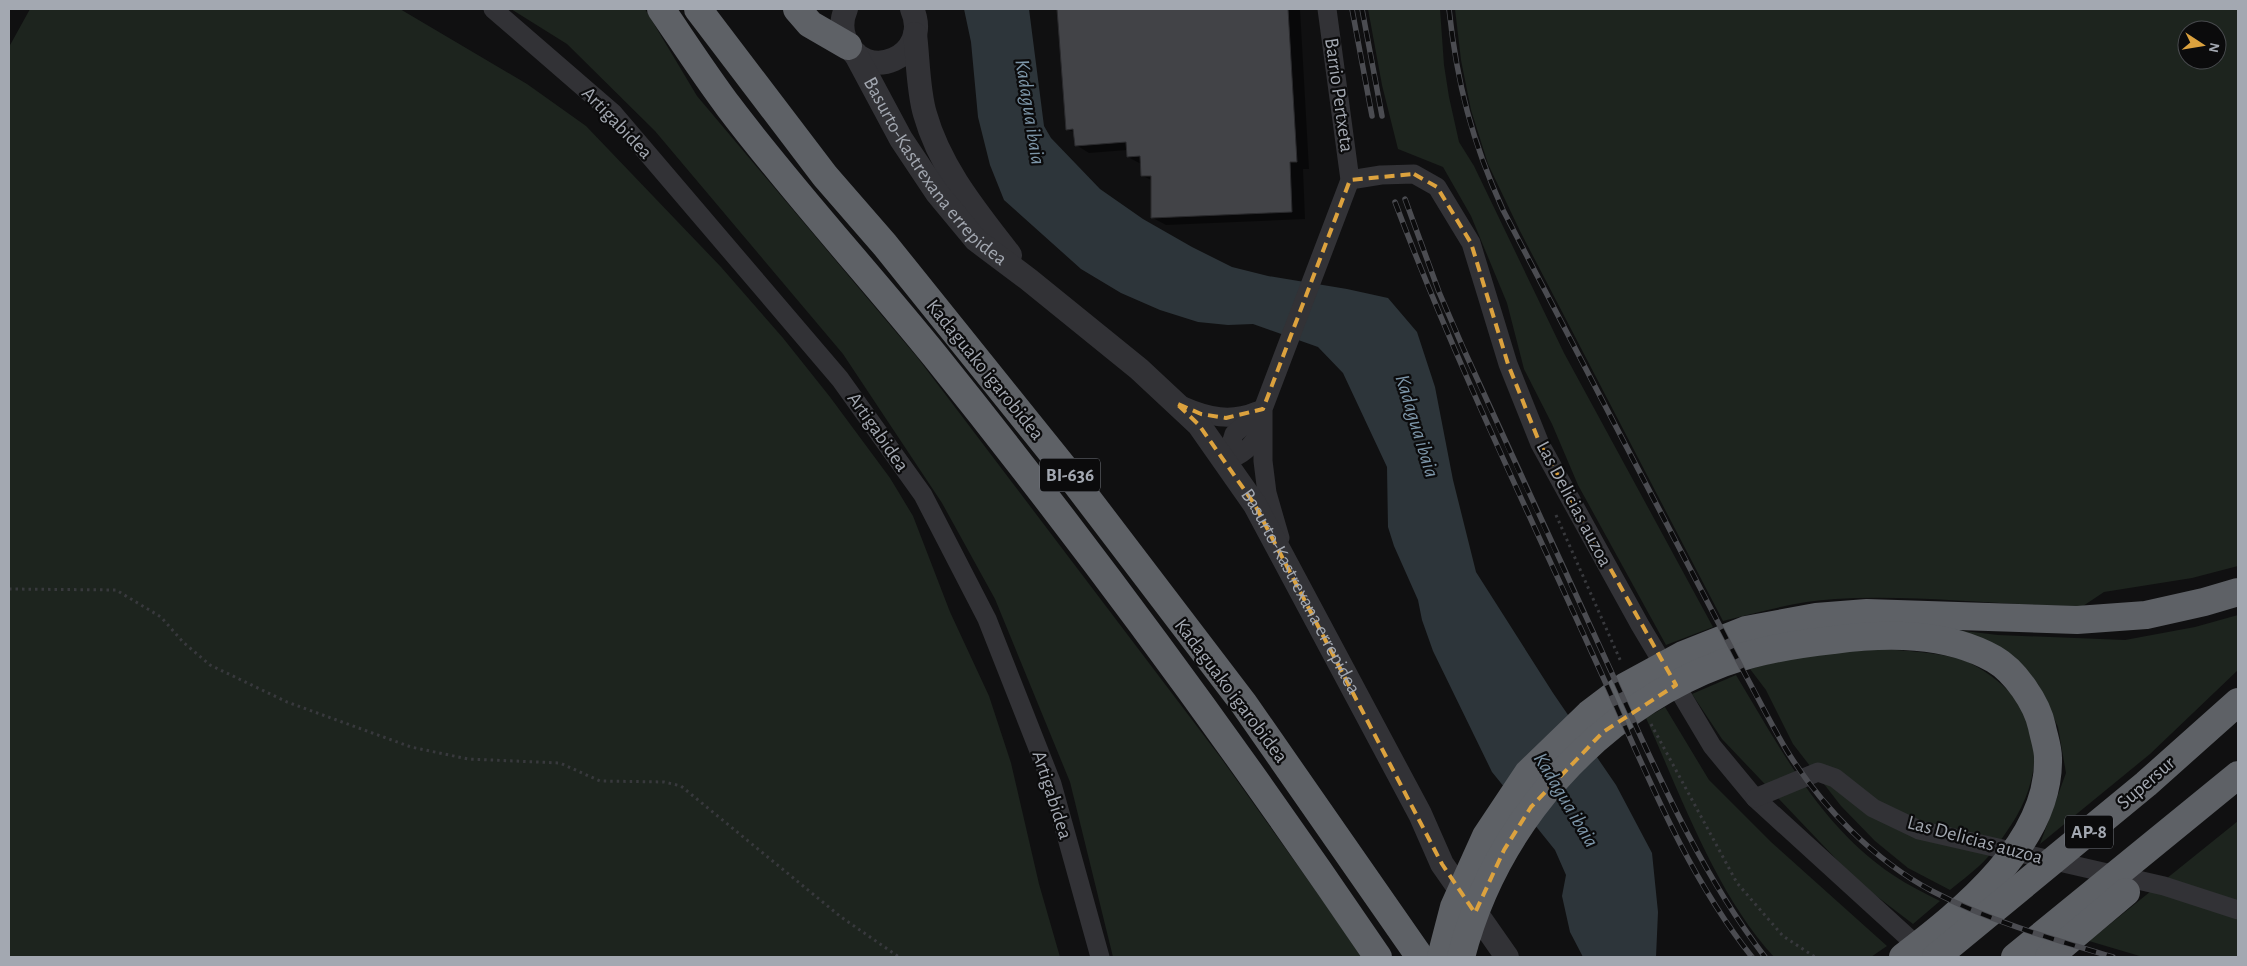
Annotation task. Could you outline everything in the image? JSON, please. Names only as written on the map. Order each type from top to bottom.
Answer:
[{"type":"highway","name":"Kadaguako igarobidea","points":[[661,9],[728,105],[792,186],[935,356],[1090,554],[1282,816],[1378,957]]},
{"type":"highway","name":"Kadaguako igarobidea","points":[[698,9],[825,176],[885,245],[1065,469],[1244,704],[1420,957]]},
{"type":"highway","points":[[797,9],[810,24],[851,50]]},
{"type":"highway","points":[[1461,957],[1479,901],[1504,850],[1531,807],[1603,732],[1661,692],[1724,662],[1799,644],[1918,626],[2136,616],[2204,602],[2238,592]]},
{"type":"highway","points":[[1441,957],[1454,907],[1486,836],[1528,773],[1589,714],[1626,686],[1683,655],[1746,630],[1816,617],[1867,613],[1918,626],[1996,660],[2026,690],[2040,718],[2048,757],[2044,794],[2030,828],[2000,870],[1947,923],[1903,957]]},
{"type":"highway","name":"Supersur","points":[[1936,957],[2138,790],[2238,702]]},
{"type":"highway","name":"AP-8","points":[[2015,957],[2238,775]]},
{"type":"highway","points":[[2049,957],[2228,804],[2238,793]]},
{"type":"street","name":"Artigabidea","points":[[493,9],[613,113],[840,379],[923,495],[987,619],[1052,784],[1100,957]]},
{"type":"street","name":"Basurto-Kastrexana errepidea","points":[[846,9],[842,25],[851,50],[901,139],[937,193],[976,240],[1028,278],[1139,369],[1199,425],[1226,460],[1255,505],[1420,814],[1442,864],[1507,957]]},
{"type":"street","name":"Basurto-Kastrexana errepidea","points":[[912,9],[916,22],[915,34],[924,113],[941,157],[971,204],[1028,278]]},
{"type":"street","name":"Barrio Pertxeta","points":[[1327,9],[1350,180]]},
{"type":"street","points":[[851,50],[872,62],[894,60],[904,54],[915,34]]},
{"type":"street","name":"Las Delicias auzoa","points":[[1350,180],[1381,175],[1414,174],[1436,187],[1471,243],[1508,364],[1540,444],[1640,625],[1707,738],[1756,798],[1929,957]]},
{"type":"street","points":[[1289,571],[1267,492],[1261,432],[1261,410],[1350,180]]},
{"type":"street","points":[[1176,403],[1202,414],[1226,418],[1246,416],[1261,410]]},
{"type":"street","points":[[1261,410],[1234,434],[1226,460],[1235,458],[1246,451],[1261,432]]},
{"type":"street","name":"Las Delicias auzoa","points":[[1756,798],[1818,772],[1835,778],[1873,808],[1919,830],[2164,886],[2238,910]]},
{"type":"path","points":[[9,589],[116,590],[161,617],[183,642],[210,665],[287,702],[412,747],[468,759],[560,763],[600,781],[625,783],[664,782],[681,786],[841,917],[898,957]]},
{"type":"highlighted area","points":[[1414,174],[1437,187],[1471,243],[1508,364],[1540,444],[1676,685],[1603,732],[1531,807],[1504,850],[1475,913],[1442,864],[1255,505],[1199,425],[1176,403],[1201,414],[1226,418],[1263,409],[1350,180]]},
{"type":"shaded area","points":[[30,9],[400,9],[527,84],[586,126],[721,267],[783,338],[830,397],[890,478],[913,516],[950,612],[989,696],[1011,763],[1039,884],[1060,957],[9,957],[9,47]]},
{"type":"shaded area","points":[[511,9],[645,9],[697,96],[917,357],[1221,758],[1363,957],[1113,957],[1070,782],[995,599],[942,503],[843,354],[655,131],[567,44]]},
{"type":"shaded area","points":[[1368,9],[1440,9],[1444,65],[1459,142],[1474,166],[1564,353],[1713,627],[1666,645],[1578,485],[1552,424],[1524,369],[1507,303],[1471,216],[1443,167],[1398,149],[1382,85]]},
{"type":"shaded area","points":[[1455,9],[2238,9],[2238,566],[2192,578],[2104,592],[2083,606],[1897,598],[1835,599],[1793,604],[1723,621],[1520,231],[1488,164],[1471,110],[1461,60]]},
{"type":"shaded area","points":[[2238,615],[2238,670],[2150,754],[2040,844],[2066,773],[2058,727],[2038,684],[2019,664],[1921,626],[1998,635],[2125,640],[2195,627]]},
{"type":"shaded area","points":[[1884,649],[1940,655],[1970,663],[1995,679],[2013,697],[2026,717],[2033,739],[2034,762],[2030,786],[2020,810],[1990,855],[1974,871],[1950,890],[1908,868],[1875,841],[1841,806],[1793,744],[1766,690],[1750,669],[1803,655]]},
{"type":"shaded area","points":[[1736,675],[1786,758],[1823,810],[1844,834],[1867,856],[1893,875],[1940,901],[1913,924],[1858,882],[1722,739],[1692,694]]},
{"type":"shaded area","points":[[1665,707],[1709,780],[1771,842],[1887,946],[1871,957],[1774,957],[1753,932],[1717,874],[1701,843],[1646,718]]},
{"type":"shaded area","points":[[2238,821],[2238,957],[2143,957],[2089,941]]},
{"type":"water","name":"Kadagua ibaia","points":[[964,9],[1029,9],[1044,126],[1051,138],[1100,189],[1143,219],[1232,267],[1268,276],[1388,298],[1417,332],[1435,387],[1453,480],[1476,572],[1553,693],[1616,785],[1652,853],[1658,912],[1656,957],[1583,957],[1570,932],[1562,896],[1566,875],[1555,850],[1492,772],[1433,651],[1422,620],[1418,600],[1394,546],[1388,527],[1387,467],[1343,373],[1318,347],[1253,324],[1228,325],[1198,322],[1160,310],[1121,293],[1081,269],[1004,200],[990,165],[978,117],[971,42]]},
{"type":"building","points":[[1057,9],[1288,9],[1297,162],[1290,162],[1292,212],[1151,218],[1151,176],[1141,176],[1140,156],[1127,157],[1126,142],[1075,146],[1073,129],[1066,130]]},
{"type":"railway","points":[[1352,9],[1372,116]]},
{"type":"railway","points":[[1362,9],[1382,116]]},
{"type":"railway","points":[[1449,9],[1456,62],[1467,112],[1474,136],[1503,210],[1781,742],[1801,772],[1833,812],[1870,848],[1890,864],[1932,891],[1998,920],[2113,957]]},
{"type":"railway","points":[[1405,199],[1439,292],[1464,350],[1661,781],[1698,854],[1741,924],[1765,957]]},
{"type":"railway","points":[[1395,202],[1465,373],[1663,810],[1704,886],[1727,923],[1752,957]]}]
